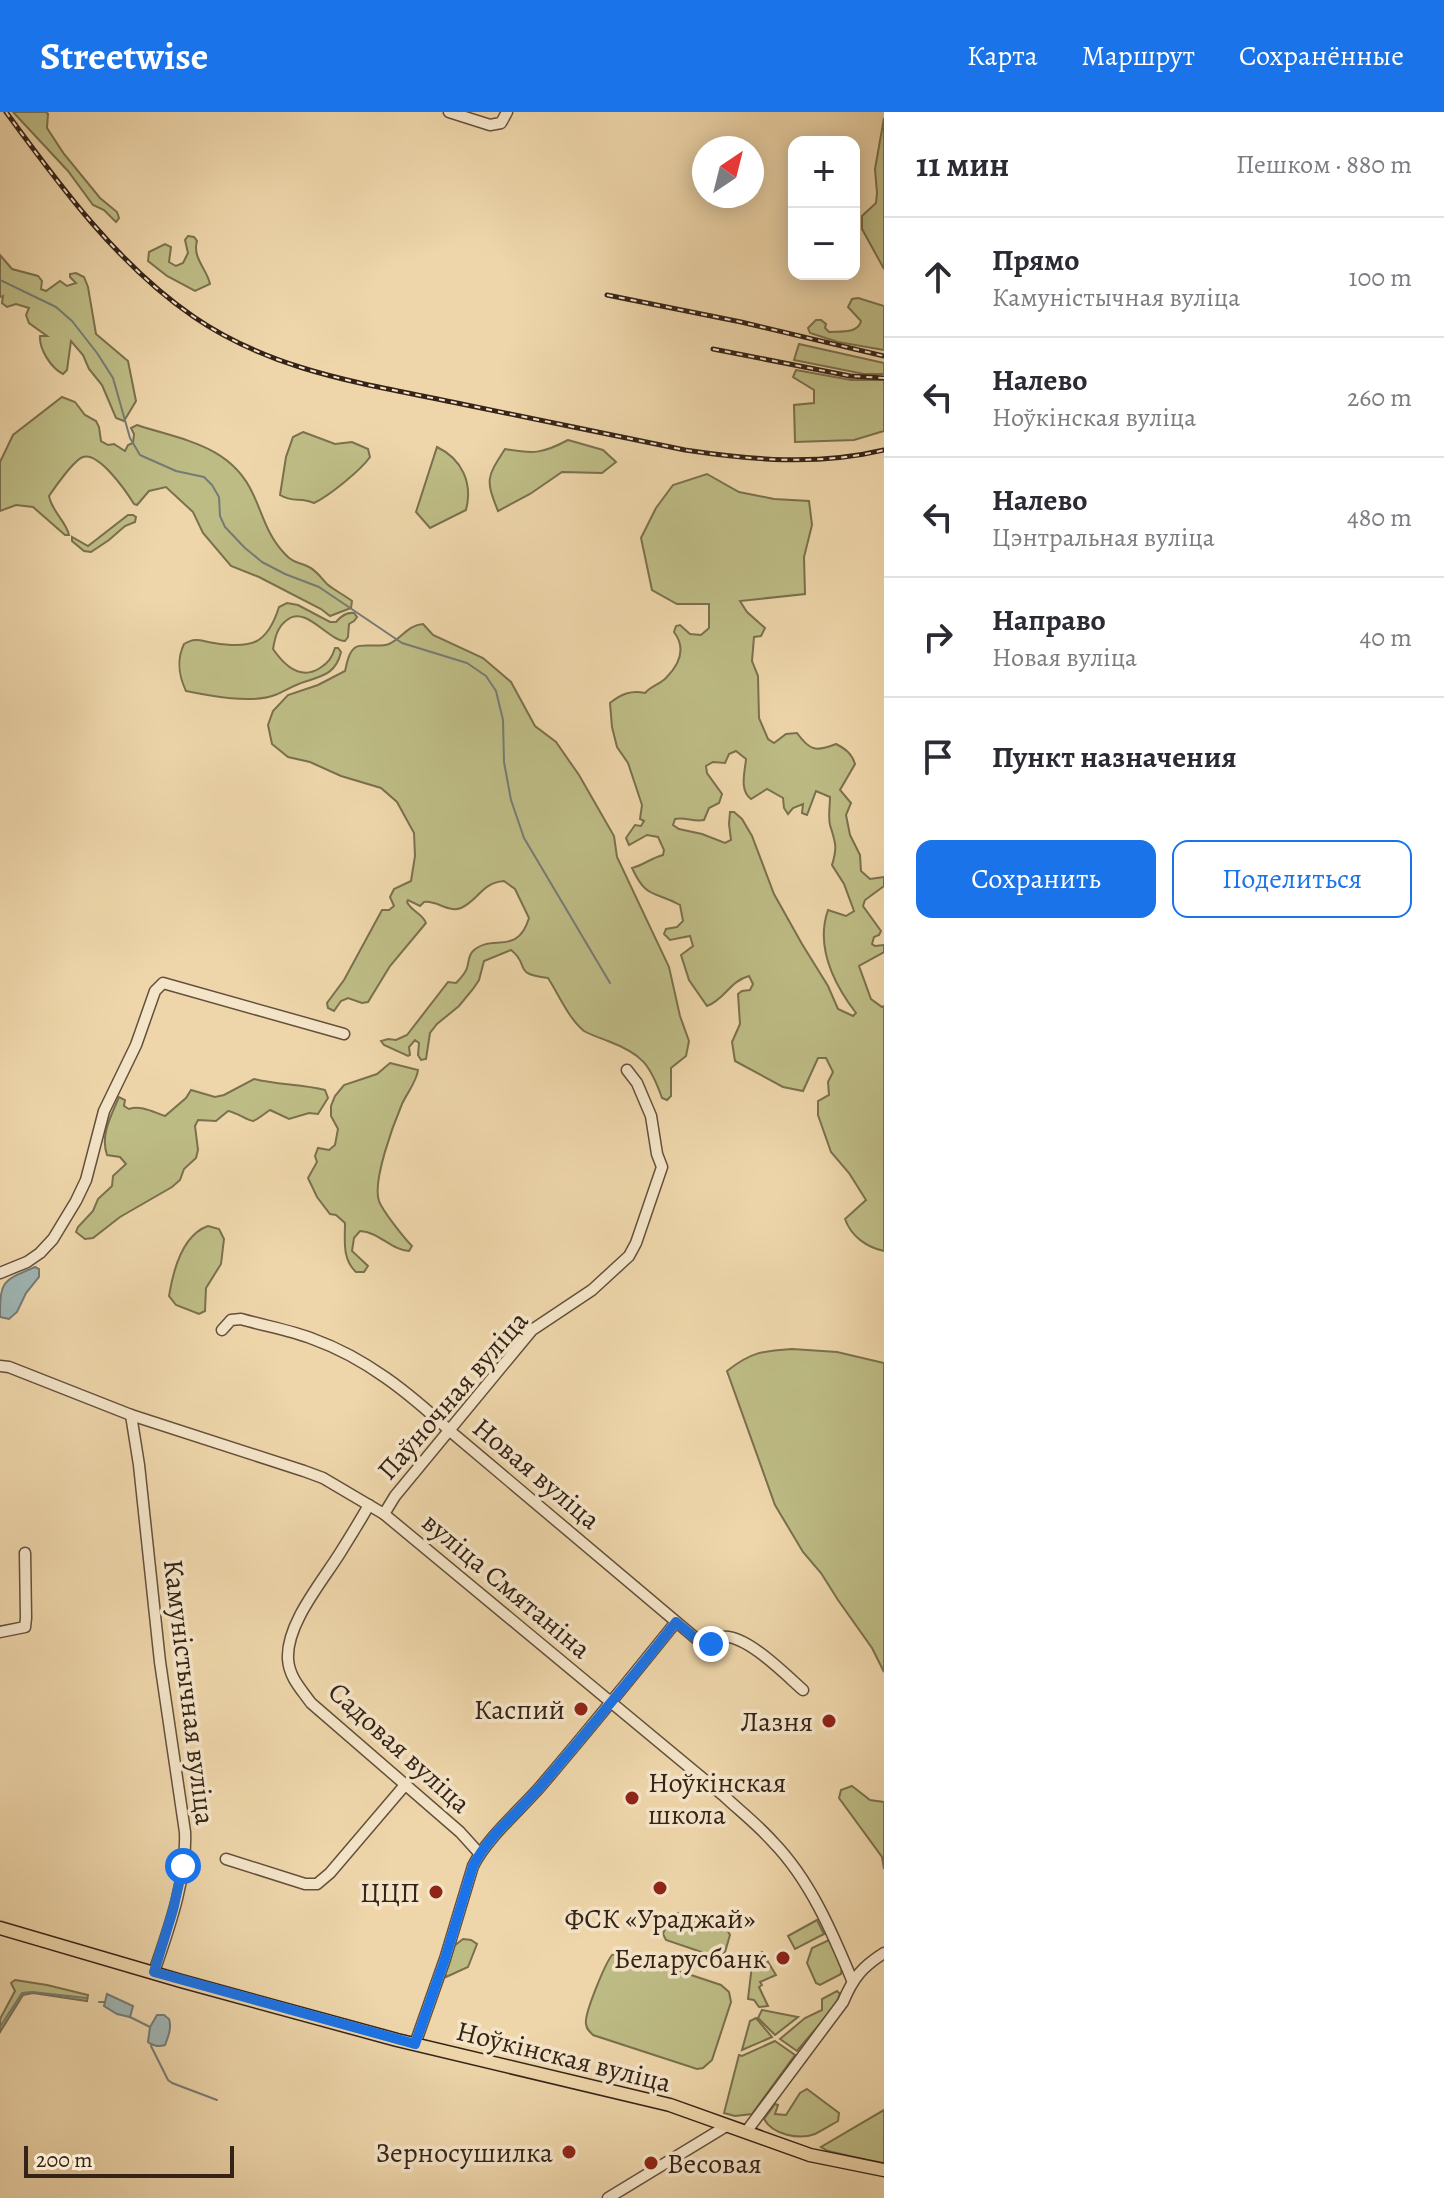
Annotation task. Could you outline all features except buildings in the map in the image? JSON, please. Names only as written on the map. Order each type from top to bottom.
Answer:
[{"type":"main road","name":"Ноўкінская вуліца","points":[[0,1928],[415,2044],[670,2105],[810,2155],[884,2170]]},
{"type":"street","points":[[449,112],[490,125],[501,123],[507,112]]},
{"type":"street","points":[[0,1273],[40,1253],[53,1239],[76,1201],[86,1180],[104,1111],[136,1045],[158,987],[163,983],[344,1034]]},
{"type":"street","name":"Паўночная вуліца","points":[[384,1514],[395,1496],[532,1330],[592,1290],[629,1256],[662,1167],[651,1116],[637,1083],[627,1070]]},
{"type":"street","name":"Новая вуліца","points":[[222,1330],[231,1320],[241,1319],[313,1339],[366,1363],[423,1406],[705,1646],[719,1637],[730,1637],[753,1647],[803,1690]]},
{"type":"street","points":[[0,1358],[5,1367]]},
{"type":"street","name":"вуліца Смятаніна","points":[[5,1367],[131,1415],[323,1478],[384,1514],[724,1796],[774,1843],[799,1875],[824,1917],[852,1980]]},
{"type":"street","name":"Камуністычная вуліца","points":[[131,1415],[186,1850],[179,1888],[154,1972]]},
{"type":"street","name":"Садовая вуліца","points":[[369,1505],[305,1608],[290,1641],[290,1669],[311,1703],[460,1832],[479,1853]]},
{"type":"street","points":[[0,1632],[25,1627],[25,1553]]},
{"type":"street","points":[[415,2044],[479,1853],[612,1703],[676,1622]]},
{"type":"street","points":[[226,1859],[305,1884],[317,1884],[330,1873],[405,1785]]},
{"type":"street","points":[[746,2132],[843,2002],[852,1980],[884,1953]]},
{"type":"street","points":[[608,2198],[728,2125]]},
{"type":"shaded area","points":[[13,112],[48,114],[47,128],[100,198],[117,212],[119,218],[116,222],[104,210],[93,205],[68,171]]},
{"type":"shaded area","points":[[884,118],[884,269],[862,229],[862,216],[876,203],[875,169]]},
{"type":"shaded area","points":[[188,236],[197,241],[196,253],[210,284],[195,291],[167,276],[148,261],[149,252],[165,244],[171,247],[169,262],[176,266],[183,263],[188,253],[185,240]]},
{"type":"shaded area","points":[[0,255],[12,269],[38,276],[42,281],[41,289],[46,291],[60,281],[67,286],[76,283],[70,274],[84,277],[96,334],[128,361],[136,401],[124,421],[116,418],[102,385],[71,341],[67,370],[63,374],[50,363],[44,352],[40,336],[47,336],[29,323],[26,315],[29,308],[16,304],[7,307],[2,303]]},
{"type":"shaded area","points":[[852,299],[884,306],[884,350],[838,342],[810,333],[808,328],[816,320],[826,324],[829,332],[856,328],[861,321],[848,307]]},
{"type":"shaded area","points":[[799,344],[884,363],[884,374],[864,374],[794,360]]},
{"type":"shaded area","points":[[796,370],[851,380],[884,380],[884,431],[854,440],[795,442],[794,405],[814,403],[814,390],[793,377]]},
{"type":"shaded area","points":[[62,397],[75,402],[85,415],[96,421],[101,441],[108,445],[114,444],[125,451],[133,443],[131,428],[137,425],[204,447],[232,465],[244,478],[278,546],[294,561],[312,569],[352,601],[351,608],[330,616],[259,577],[231,566],[203,533],[193,512],[166,487],[149,491],[137,505],[134,504],[112,474],[89,457],[75,463],[49,496],[69,535],[65,535],[33,507],[16,505],[0,511],[0,462],[13,435]]},
{"type":"shaded area","points":[[303,432],[335,444],[352,442],[368,449],[370,457],[360,469],[314,503],[280,495],[286,457],[293,437]]},
{"type":"shaded area","points":[[568,440],[603,450],[616,462],[602,473],[562,472],[498,511],[490,478],[505,449],[537,452]]},
{"type":"shaded area","points":[[437,447],[453,458],[464,473],[468,500],[466,510],[430,528],[416,512]]},
{"type":"shaded area","points":[[707,474],[739,492],[774,499],[809,501],[812,525],[804,557],[805,594],[740,601],[765,628],[761,636],[754,637],[752,661],[758,676],[759,718],[768,739],[774,743],[786,734],[797,733],[814,748],[836,744],[846,750],[855,764],[840,790],[851,803],[846,815],[850,835],[860,855],[861,871],[870,879],[884,877],[884,886],[865,900],[863,906],[881,931],[872,944],[884,945],[884,952],[859,966],[871,999],[884,1006],[884,1251],[860,1240],[845,1219],[866,1200],[831,1152],[818,1115],[818,1101],[829,1095],[828,1082],[833,1072],[826,1058],[818,1058],[803,1091],[783,1087],[735,1061],[732,1042],[740,1024],[738,994],[750,990],[753,984],[749,976],[742,978],[707,1006],[689,980],[681,955],[693,946],[690,936],[670,940],[664,934],[666,929],[677,927],[683,921],[680,905],[647,890],[632,868],[663,855],[664,850],[658,837],[647,835],[629,845],[626,838],[635,825],[641,826],[644,821],[640,819],[642,805],[628,763],[617,747],[610,703],[626,694],[645,693],[671,673],[680,656],[680,644],[674,632],[676,626],[680,625],[690,634],[701,635],[709,628],[709,604],[677,604],[652,590],[641,538],[656,508],[673,485]],"holes":[[[736,751],[746,759],[744,786],[751,799],[767,789],[783,798],[788,814],[803,804],[802,813],[807,815],[816,791],[830,797],[829,822],[835,848],[832,865],[844,884],[854,911],[846,916],[828,910],[825,951],[834,977],[856,1013],[853,1016],[838,1009],[828,986],[774,894],[752,836],[742,819],[730,812],[731,840],[725,843],[673,825],[675,819],[704,820],[709,808],[719,803],[722,794],[707,773],[706,766],[713,762],[725,763],[729,754]]]},
{"type":"shaded area","points":[[128,515],[136,517],[135,522],[91,552],[84,551],[72,541],[72,537],[88,546]]},
{"type":"shaded area","points":[[287,603],[298,605],[330,622],[336,622],[349,613],[357,617],[349,624],[345,641],[302,617],[287,620],[279,629],[273,649],[287,665],[299,672],[313,672],[325,664],[338,648],[341,652],[332,670],[265,698],[231,698],[186,691],[179,668],[184,644],[195,640],[227,645],[256,642],[269,630],[279,607]]},
{"type":"shaded area","points":[[423,624],[433,635],[483,658],[511,682],[535,726],[556,742],[579,775],[614,836],[617,857],[669,967],[689,1041],[686,1056],[671,1068],[671,1096],[667,1100],[662,1098],[649,1068],[637,1056],[584,1031],[548,978],[525,971],[511,950],[484,961],[473,989],[430,1033],[426,1059],[421,1060],[418,1055],[419,1043],[415,1040],[409,1047],[408,1056],[381,1041],[407,1035],[448,982],[456,983],[462,976],[473,951],[480,946],[511,941],[524,930],[529,918],[515,889],[504,881],[490,885],[467,905],[456,909],[429,902],[420,906],[408,900],[426,923],[390,966],[368,1002],[348,998],[341,1001],[334,1011],[328,1008],[327,1003],[344,980],[382,910],[394,906],[390,897],[394,889],[411,881],[415,856],[414,833],[397,802],[381,788],[288,757],[272,744],[268,725],[273,711],[288,695],[318,685],[345,671],[356,647],[389,644],[413,627]]},
{"type":"shaded area","points":[[390,1063],[418,1070],[389,1138],[381,1167],[379,1201],[412,1246],[409,1251],[396,1248],[373,1234],[360,1231],[354,1238],[352,1251],[368,1266],[364,1272],[356,1272],[346,1256],[345,1223],[330,1214],[308,1178],[317,1162],[315,1156],[318,1148],[329,1150],[335,1145],[338,1129],[331,1116],[331,1106],[335,1096],[344,1085],[377,1074]]},
{"type":"shaded area","points":[[254,1079],[325,1090],[328,1098],[318,1114],[309,1113],[289,1119],[270,1110],[253,1121],[228,1111],[216,1121],[198,1120],[195,1126],[196,1158],[184,1169],[180,1180],[120,1217],[93,1238],[85,1239],[76,1232],[93,1211],[98,1199],[112,1186],[113,1176],[126,1164],[120,1157],[107,1155],[105,1148],[107,1126],[119,1097],[125,1100],[124,1106],[129,1109],[142,1108],[165,1116],[191,1090],[215,1097]]},
{"type":"shaded area","points":[[208,1226],[219,1229],[224,1239],[221,1264],[206,1288],[205,1311],[199,1314],[176,1305],[169,1296],[176,1265],[185,1246]]},
{"type":"shaded area","points":[[792,1349],[837,1352],[884,1363],[884,1672],[872,1648],[803,1552],[775,1505],[727,1371],[757,1354]]},
{"type":"shaded area","points":[[852,1786],[870,1800],[884,1802],[884,1869],[882,1857],[839,1798],[841,1790]]},
{"type":"shaded area","points":[[677,1913],[726,1928],[730,1935],[725,1952],[716,1957],[666,1940],[663,1934],[669,1918]]},
{"type":"shaded area","points":[[817,1920],[824,1934],[795,1949],[788,1936]]},
{"type":"shaded area","points":[[463,1939],[477,1944],[468,1967],[446,1977],[454,1946]]},
{"type":"shaded area","points":[[829,1940],[842,1967],[841,1974],[820,1985],[816,1983],[807,1963],[812,1948]]},
{"type":"shaded area","points":[[622,1952],[721,1985],[729,1992],[731,2002],[712,2060],[703,2068],[697,2069],[593,2035],[588,2030],[586,2019],[600,1978],[612,1955]]},
{"type":"shaded area","points":[[762,1952],[776,1975],[760,1982],[762,1985],[759,1987],[768,2006],[759,2007],[754,2000],[748,1999],[753,1957]]},
{"type":"shaded area","points":[[15,1980],[88,1995],[87,2001],[33,1993],[23,1995],[0,2032],[0,2019],[15,1991],[11,1983]]},
{"type":"shaded area","points":[[837,1991],[840,1994],[835,2006],[797,2051],[780,2039],[805,2018],[822,2010],[822,1999]]},
{"type":"shaded area","points":[[762,2010],[798,2017],[775,2035],[758,2018]]},
{"type":"shaded area","points":[[756,2018],[772,2037],[742,2050],[750,2021]]},
{"type":"shaded area","points":[[775,2041],[795,2055],[752,2114],[735,2116],[724,2113],[739,2055]]},
{"type":"shaded area","points":[[807,2089],[839,2113],[838,2121],[815,2134],[802,2136],[780,2132],[764,2119],[775,2104],[778,2105],[775,2114],[786,2115],[800,2093]]},
{"type":"shaded area","points":[[884,2110],[884,2164],[821,2147]]},
{"type":"water","points":[[35,1267],[39,1269],[39,1277],[26,1293],[17,1312],[9,1319],[0,1317],[5,1284]]},
{"type":"water","points":[[107,1994],[133,2006],[130,2017],[104,2006]]},
{"type":"water","points":[[157,2015],[164,2015],[170,2022],[163,2046],[148,2042],[150,2027]]},
{"type":"waterway","points":[[0,280],[56,307],[72,321],[113,378],[130,438],[140,455],[176,471],[204,477],[219,497],[220,516],[225,527],[262,562],[319,587],[402,643],[467,663],[486,676],[496,691],[503,720],[504,762],[511,800],[524,838],[610,983]]},
{"type":"waterway","points":[[0,2027],[22,1993],[86,1998]]},
{"type":"waterway","points":[[99,2002],[104,2002]]},
{"type":"waterway","points":[[130,2017],[150,2027]]},
{"type":"waterway","points":[[151,2046],[168,2080],[217,2100]]},
{"type":"railway","points":[[6,112],[69,196],[140,273],[194,317],[224,335],[286,363],[384,388],[685,450],[784,460],[834,458],[884,450]]},
{"type":"railway","points":[[607,295],[741,322],[884,356]]},
{"type":"railway","points":[[713,349],[850,376],[884,378]]},
{"type":"place","name":"Каспий","points":[[581,1709]]},
{"type":"place","name":"Лазня","points":[[829,1721]]},
{"type":"place","name":"Ноўкінская школа","points":[[632,1798]]},
{"type":"place","name":"ФСК «Ураджай»","points":[[660,1888]]},
{"type":"place","name":"ЦЦП","points":[[436,1892]]},
{"type":"place","name":"Беларусбанк","points":[[783,1958]]},
{"type":"place","name":"Зерносушилка","points":[[569,2152]]},
{"type":"place","name":"Весовая","points":[[651,2163]]},
{"type":"route","points":[[183,1866],[154,1972],[415,2044],[479,1853],[612,1703],[676,1622],[705,1646],[711,1644]]}]
